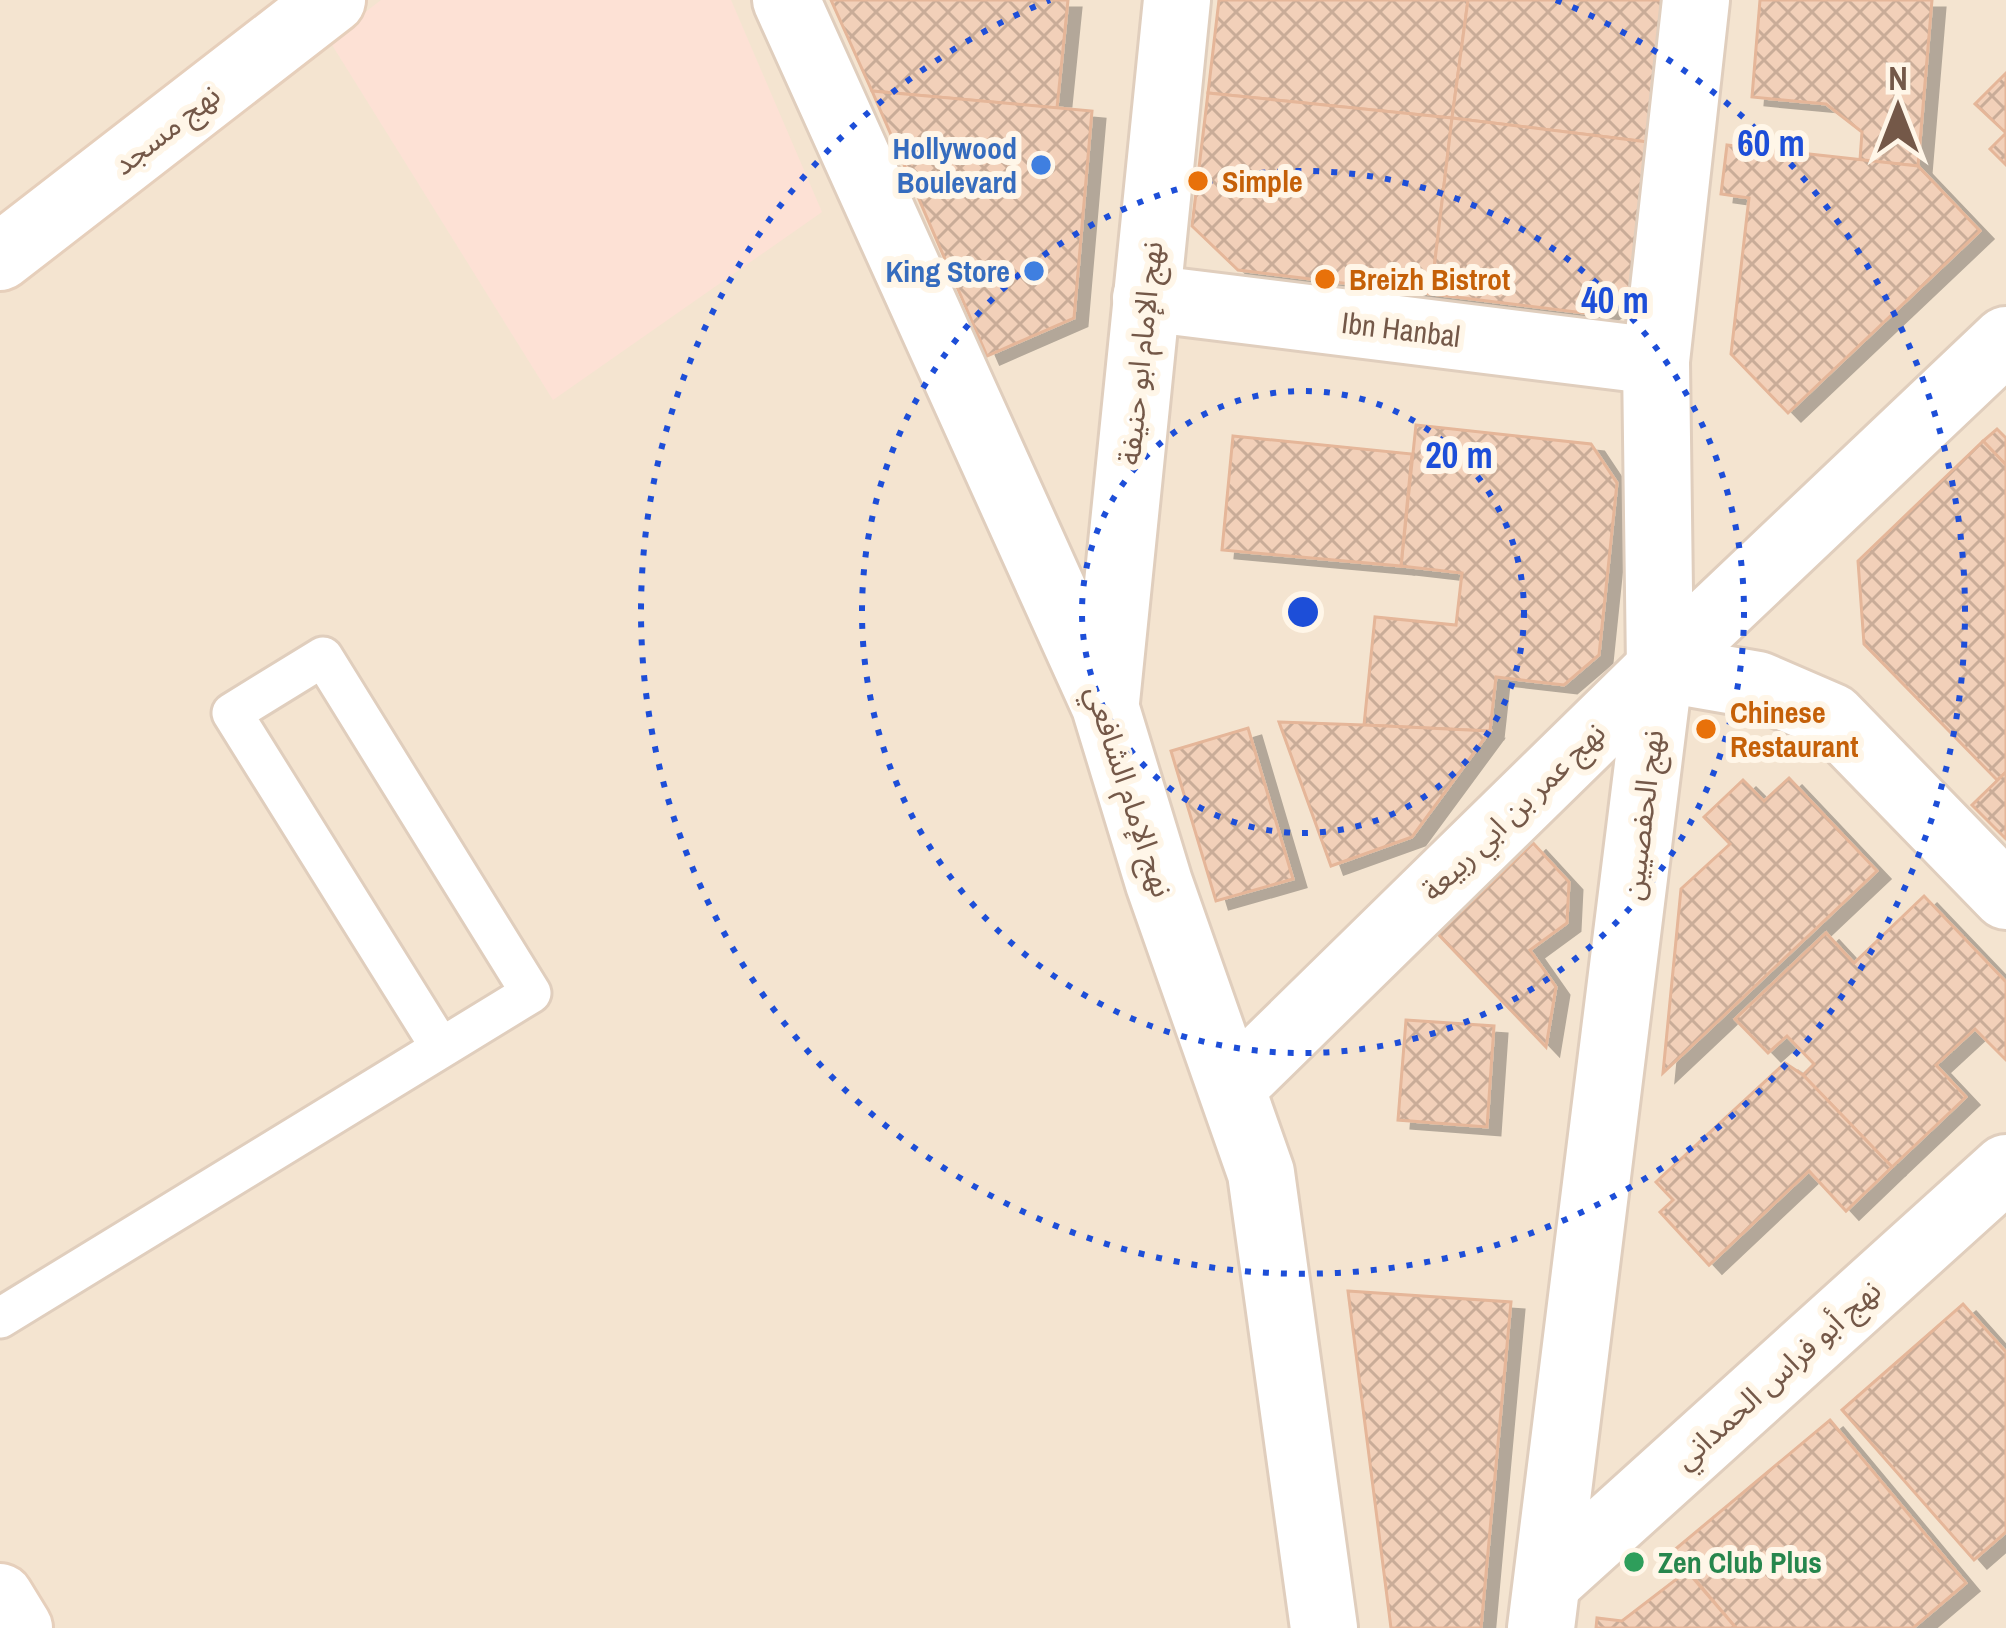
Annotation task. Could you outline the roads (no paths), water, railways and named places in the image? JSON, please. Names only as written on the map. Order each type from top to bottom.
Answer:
[{"type":"street","name":"نهج مسجد","points":[[0,257],[332,0]]},
{"type":"street","name":"نهج الإمام الشافعي","points":[[786,0],[1105,706],[1159,883],[1261,1173],[1324,1628]]},
{"type":"street","name":"نهج الإمام ابو حنيفة","points":[[1105,706],[1177,0]]},
{"type":"street","name":"نهج الحفصيين","points":[[1545,1604],[1660,668],[1656,361],[1696,0]]},
{"type":"street","name":"Ibn Hanbal","points":[[1146,298],[1656,361]]},
{"type":"street","name":"نهج عمر بن ابي ربيعة","points":[[1232,1088],[1660,668],[2006,340]]},
{"type":"street","points":[[1660,668],[1758,685],[1832,717],[2006,896]]},
{"type":"street","name":"نهج أبو فراس الحمداني","points":[[1545,1604],[2006,1168]]},
{"type":"street","points":[[0,1598],[19,1628]]},
{"type":"lane","points":[[0,1318],[531,993],[323,657],[232,713],[441,1048]]},
{"type":"place","name":"Hollywood Boulevard","points":[[1041,165]]},
{"type":"place","name":"Simple","points":[[1198,181]]},
{"type":"place","name":"King Store","points":[[1034,271]]},
{"type":"place","name":"Breizh Bistrot","points":[[1325,279]]},
{"type":"place","name":"Chinese Restaurant","points":[[1706,729]]},
{"type":"place","name":"Zen Club Plus","points":[[1634,1562]]}]
